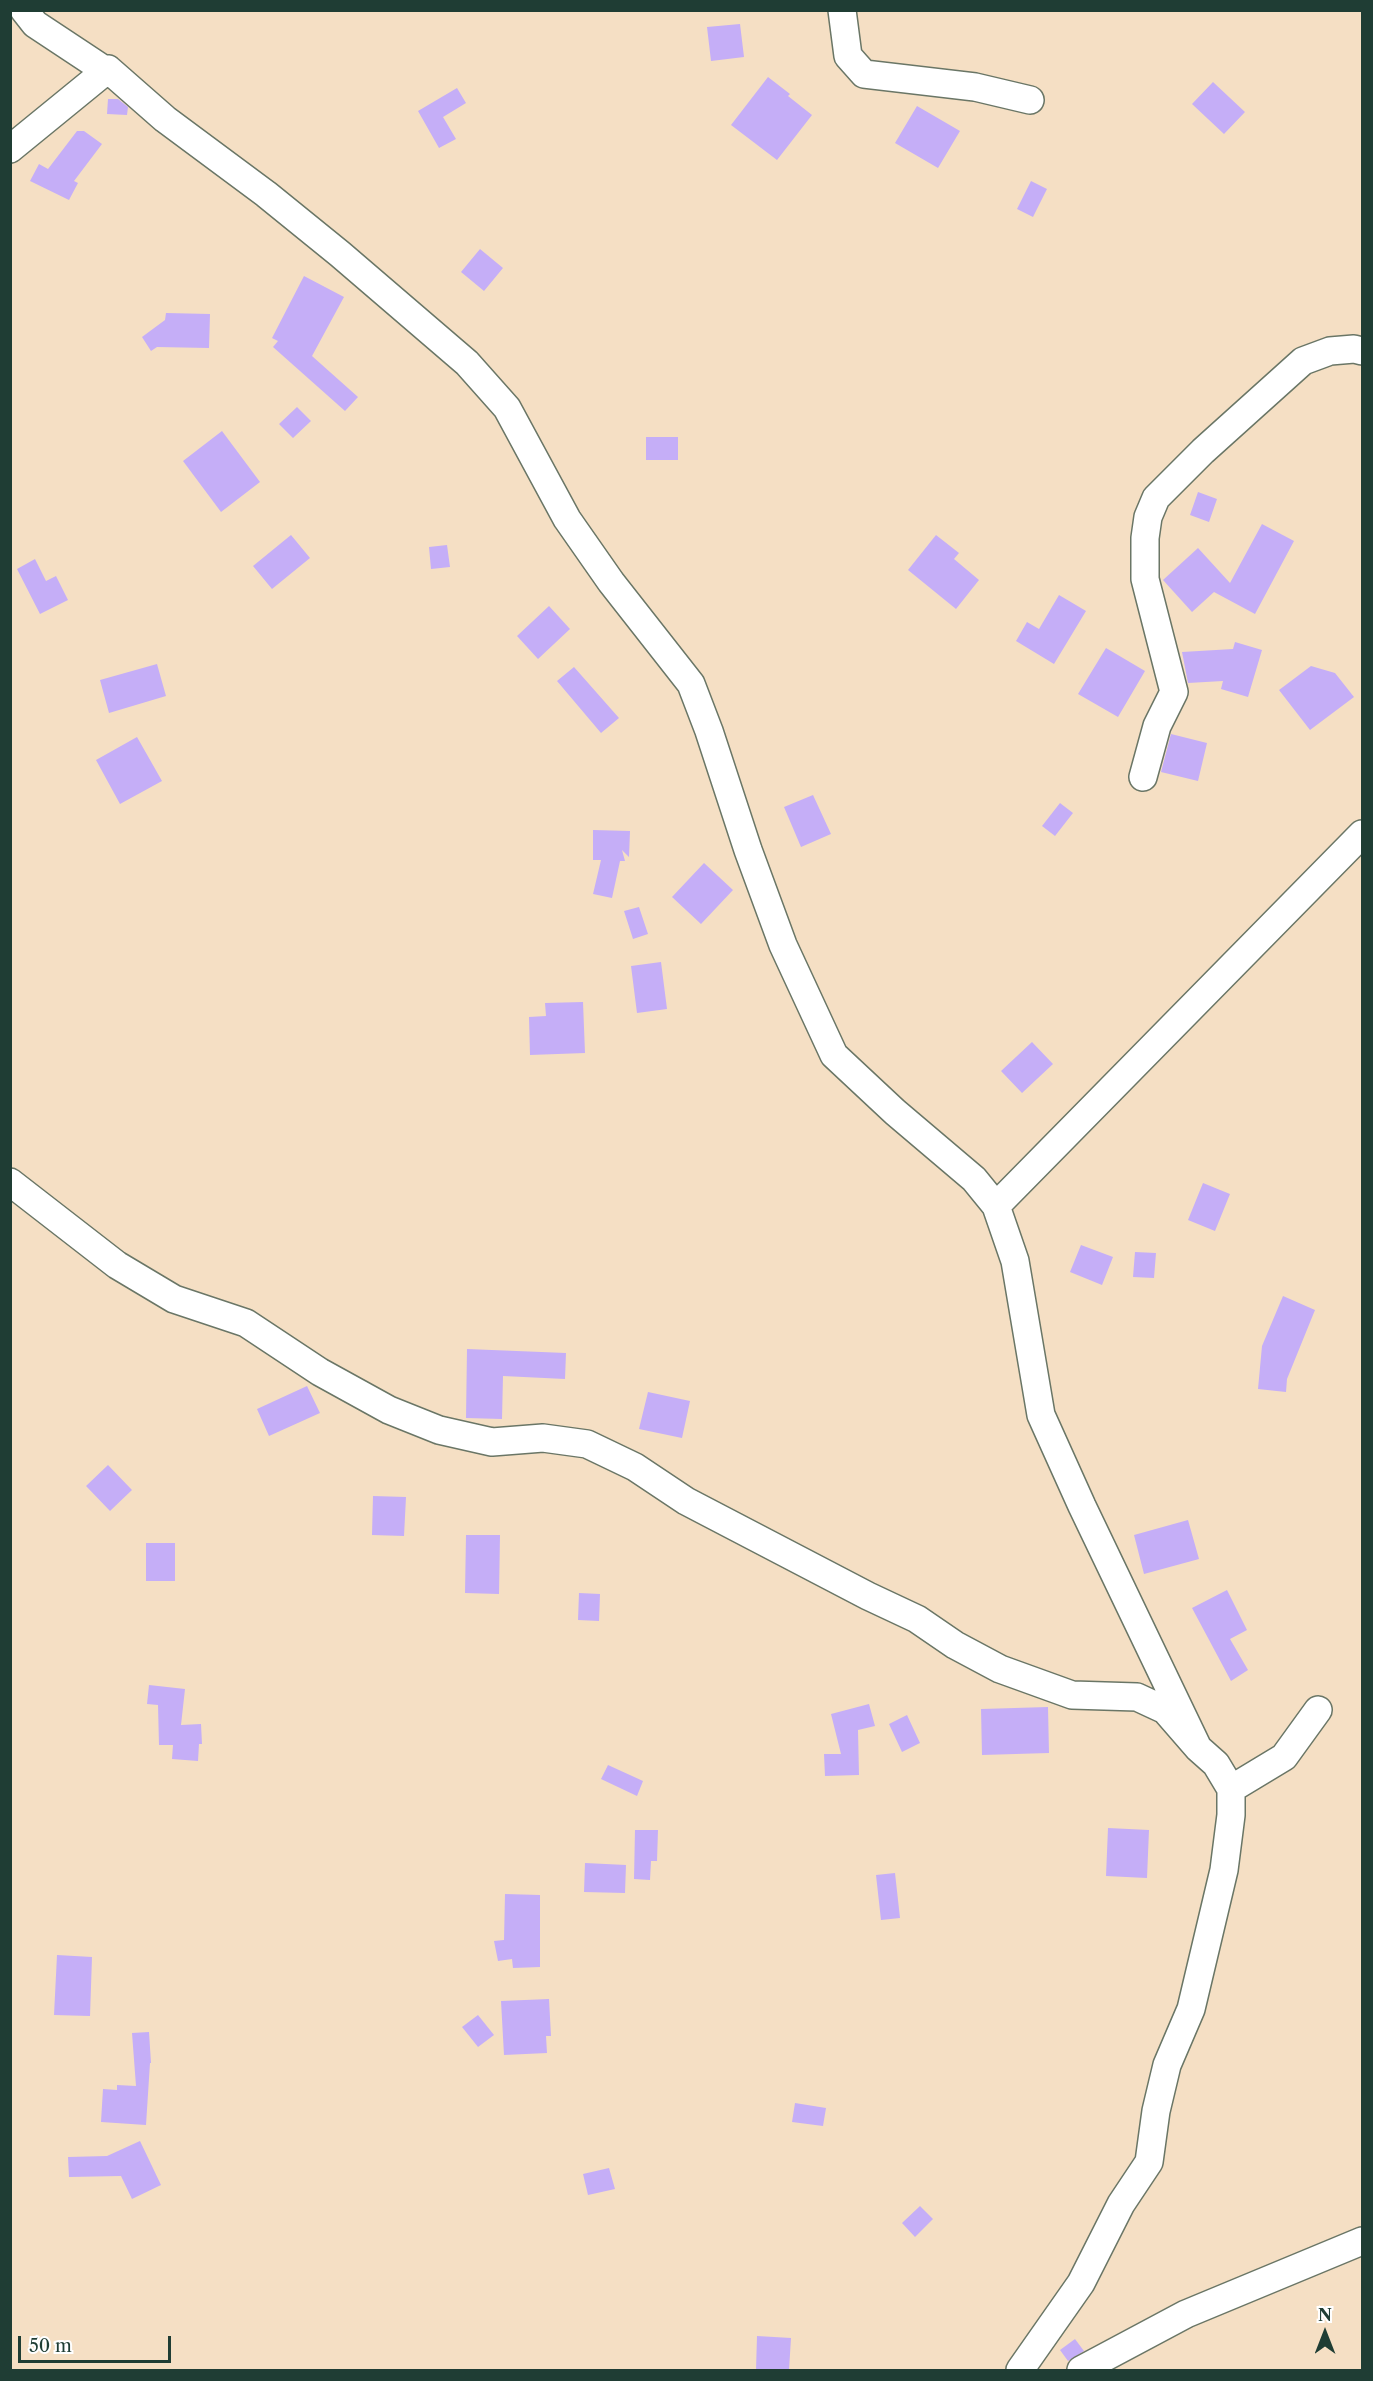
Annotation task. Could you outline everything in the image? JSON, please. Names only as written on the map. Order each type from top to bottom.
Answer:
[{"type":"street","points":[[24,10],[35,24],[103,69],[108,69],[165,119],[266,194],[340,254],[467,363],[507,408],[567,519],[611,582],[691,684],[783,945],[834,1055],[895,1112],[974,1179],[996,1206],[1015,1261],[1041,1414],[1082,1506],[1198,1748]]},
{"type":"street","points":[[842,10],[848,56],[864,74],[975,87],[1030,100]]},
{"type":"street","points":[[10,149],[108,69]]},
{"type":"street","points":[[1143,777],[1157,726],[1174,692],[1145,579],[1145,538],[1148,517],[1156,498],[1203,451],[1303,361],[1330,351],[1354,349],[1362,351]]},
{"type":"street","points":[[996,1206],[1362,834]]},
{"type":"street","points":[[10,1182],[117,1265],[174,1299],[246,1323],[320,1372],[389,1410],[439,1430],[492,1442],[543,1438],[587,1444],[635,1467],[686,1501],[868,1596],[917,1619],[955,1645],[1000,1669],[1072,1695],[1137,1697],[1165,1710],[1198,1748],[1216,1764],[1231,1789],[1231,1815],[1224,1870],[1191,2009],[1167,2065],[1158,2099],[1149,2162],[1121,2204],[1081,2283],[1020,2370]]},
{"type":"street","points":[[1231,1789],[1284,1757],[1318,1710]]},
{"type":"street","points":[[1081,2370],[1186,2314],[1362,2241]]},
{"type":"building","points":[[740,24],[744,57],[711,61],[707,27]]},
{"type":"building","points":[[768,77],[812,115],[777,160],[731,125]]},
{"type":"building","points":[[1213,82],[1245,112],[1224,134],[1192,104]]},
{"type":"building","points":[[457,88],[466,103],[443,117],[456,139],[439,148],[418,111]]},
{"type":"building","points":[[108,99],[118,99],[128,107],[127,115],[107,114]]},
{"type":"building","points":[[917,106],[960,131],[938,168],[895,143]]},
{"type":"building","points":[[77,131],[84,131],[102,144],[74,181],[78,183],[69,200],[30,181],[39,164],[48,169]]},
{"type":"building","points":[[1031,181],[1047,189],[1033,217],[1017,209]]},
{"type":"building","points":[[480,249],[503,268],[484,291],[461,272]]},
{"type":"building","points":[[304,276],[344,297],[312,356],[358,397],[345,411],[273,347],[278,341],[272,338]]},
{"type":"building","points":[[166,313],[210,314],[209,348],[157,347],[151,351],[142,337],[165,320]]},
{"type":"building","points":[[297,407],[311,421],[293,438],[279,424]]},
{"type":"building","points":[[222,431],[260,482],[221,512],[183,461]]},
{"type":"building","points":[[646,437],[678,437],[678,460],[646,460]]},
{"type":"building","points":[[1198,492],[1217,499],[1209,522],[1190,515]]},
{"type":"building","points":[[1262,524],[1294,541],[1255,614],[1214,592],[1192,612],[1163,580],[1198,548],[1230,583]]},
{"type":"building","points":[[291,535],[310,558],[272,589],[253,566]]},
{"type":"building","points":[[936,535],[959,553],[954,559],[979,580],[956,609],[908,570]]},
{"type":"building","points":[[447,545],[450,567],[431,569],[429,547]]},
{"type":"building","points":[[35,559],[46,581],[56,576],[68,600],[40,614],[17,569]]},
{"type":"building","points":[[1059,595],[1086,611],[1054,664],[1016,641],[1027,622],[1039,629]]},
{"type":"building","points":[[549,606],[570,629],[538,659],[517,636]]},
{"type":"building","points":[[1235,642],[1262,650],[1248,697],[1221,689],[1223,681],[1188,683],[1182,652],[1233,649]]},
{"type":"building","points":[[1106,648],[1145,671],[1118,717],[1078,694]]},
{"type":"building","points":[[157,664],[166,696],[109,713],[100,680]]},
{"type":"building","points":[[1311,666],[1335,673],[1354,697],[1310,730],[1279,690]]},
{"type":"building","points":[[574,667],[619,718],[601,733],[557,681]]},
{"type":"building","points":[[1171,734],[1207,743],[1198,781],[1161,772]]},
{"type":"building","points":[[137,737],[162,781],[120,804],[96,760]]},
{"type":"building","points":[[813,795],[831,834],[801,847],[784,807]]},
{"type":"building","points":[[1060,803],[1073,813],[1055,836],[1042,826]]},
{"type":"building","points":[[593,830],[630,831],[629,857],[622,850],[625,861],[620,861],[612,898],[593,894],[601,860],[593,860]]},
{"type":"building","points":[[704,863],[733,890],[701,924],[672,897]]},
{"type":"building","points":[[639,907],[648,934],[633,939],[624,911]]},
{"type":"building","points":[[661,962],[667,1009],[637,1013],[631,966]]},
{"type":"building","points":[[583,1002],[585,1053],[530,1055],[529,1017],[546,1016],[545,1003]]},
{"type":"building","points":[[1032,1042],[1053,1064],[1022,1093],[1001,1071]]},
{"type":"building","points":[[1203,1183],[1230,1194],[1215,1231],[1188,1220]]},
{"type":"building","points":[[1081,1245],[1113,1257],[1102,1285],[1070,1272]]},
{"type":"building","points":[[1135,1252],[1156,1253],[1154,1278],[1133,1277]]},
{"type":"building","points":[[1283,1296],[1315,1310],[1287,1379],[1286,1392],[1258,1389],[1262,1346]]},
{"type":"building","points":[[467,1349],[566,1353],[565,1379],[503,1376],[502,1419],[466,1418]]},
{"type":"building","points":[[307,1386],[320,1413],[269,1436],[257,1409]]},
{"type":"building","points":[[648,1392],[690,1401],[682,1438],[639,1429]]},
{"type":"building","points":[[108,1465],[132,1490],[110,1511],[86,1486]]},
{"type":"building","points":[[373,1496],[406,1497],[404,1536],[372,1535]]},
{"type":"building","points":[[1188,1520],[1199,1559],[1144,1574],[1134,1535]]},
{"type":"building","points":[[466,1535],[500,1535],[499,1594],[465,1593]]},
{"type":"building","points":[[146,1543],[175,1543],[175,1581],[146,1581]]},
{"type":"building","points":[[1227,1590],[1247,1630],[1230,1639],[1248,1670],[1231,1681],[1192,1608]]},
{"type":"building","points":[[579,1593],[600,1594],[599,1621],[578,1620]]},
{"type":"building","points":[[149,1685],[185,1689],[181,1725],[201,1724],[202,1744],[199,1744],[198,1761],[172,1759],[173,1745],[159,1745],[158,1705],[147,1704]]},
{"type":"building","points":[[869,1704],[875,1726],[858,1730],[859,1775],[825,1776],[824,1754],[841,1754],[831,1714]]},
{"type":"building","points":[[1048,1707],[1049,1753],[982,1755],[981,1709]]},
{"type":"building","points":[[907,1715],[920,1743],[902,1752],[889,1724]]},
{"type":"building","points":[[608,1765],[643,1781],[637,1796],[601,1779]]},
{"type":"building","points":[[1108,1828],[1149,1830],[1147,1878],[1106,1876]]},
{"type":"building","points":[[635,1830],[658,1830],[657,1861],[651,1861],[650,1880],[634,1879]]},
{"type":"building","points":[[585,1863],[626,1865],[625,1893],[584,1892]]},
{"type":"building","points":[[895,1873],[900,1918],[881,1920],[876,1875]]},
{"type":"building","points":[[505,1894],[540,1895],[540,1967],[513,1968],[512,1959],[498,1961],[494,1941],[504,1940]]},
{"type":"building","points":[[57,1955],[92,1957],[90,2016],[54,2015]]},
{"type":"building","points":[[549,1999],[551,2036],[546,2036],[547,2053],[504,2055],[501,2001]]},
{"type":"building","points":[[478,2015],[494,2035],[478,2047],[462,2027]]},
{"type":"building","points":[[149,2032],[151,2063],[146,2125],[101,2122],[103,2089],[117,2090],[117,2085],[136,2086],[132,2033]]},
{"type":"building","points":[[795,2103],[826,2108],[823,2126],[792,2122]]},
{"type":"building","points":[[140,2141],[161,2185],[132,2199],[121,2176],[69,2177],[68,2157],[107,2156]]},
{"type":"building","points":[[609,2168],[615,2189],[588,2195],[583,2174]]},
{"type":"building","points":[[920,2206],[933,2219],[915,2237],[902,2223]]},
{"type":"building","points":[[757,2336],[791,2338],[789,2370],[756,2370]]},
{"type":"building","points":[[1075,2339],[1084,2351],[1068,2361],[1060,2350]]}]
